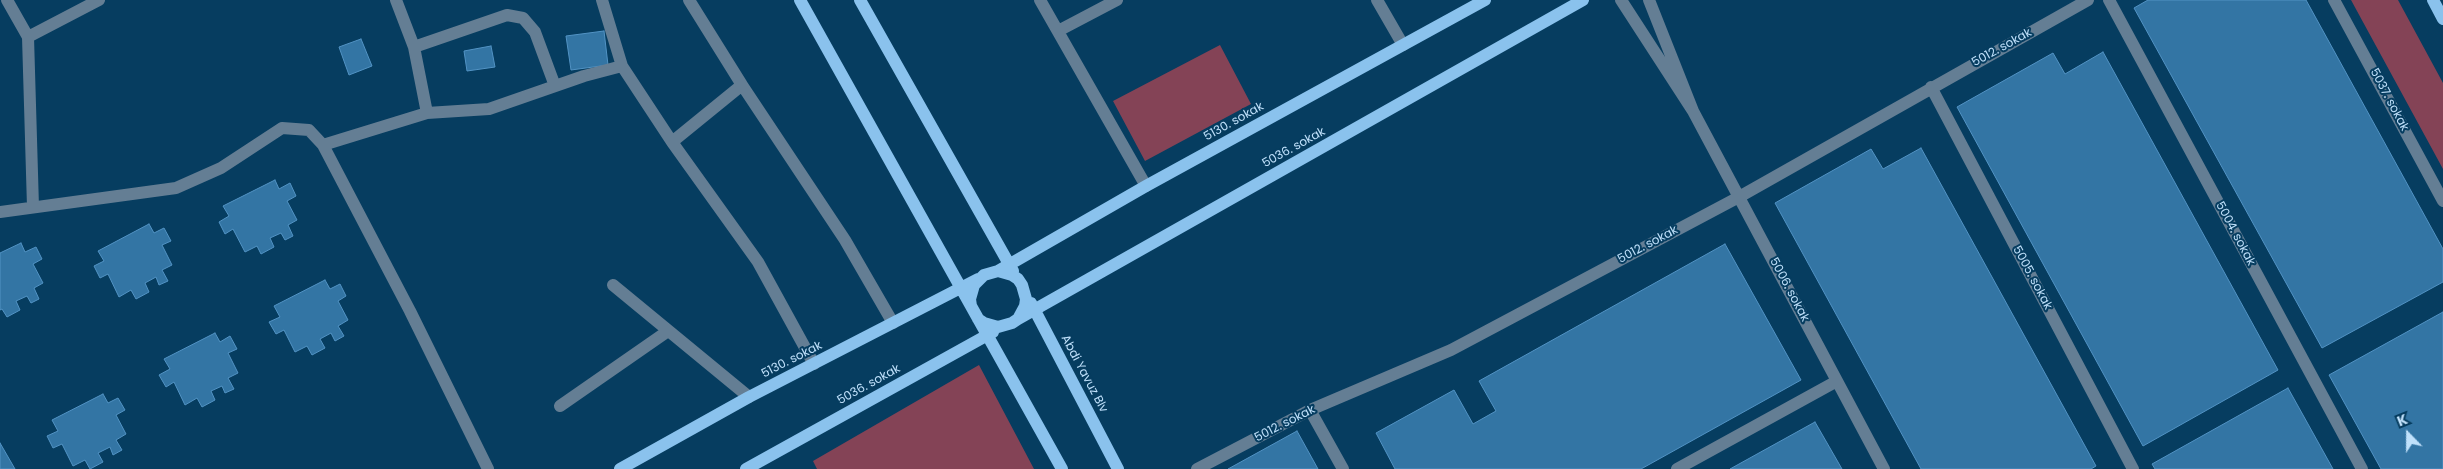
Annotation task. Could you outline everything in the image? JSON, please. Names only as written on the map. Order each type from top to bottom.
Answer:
[{"type":"main road","points":[[800,0],[959,289],[971,306],[1062,469]]},
{"type":"main road","points":[[860,0],[1025,292],[1025,306],[1018,319],[1005,326],[991,326],[978,319]]},
{"type":"main road","name":"5130. sokak","points":[[998,271],[1146,186],[1485,0]]},
{"type":"main road","name":"5036. sokak","points":[[1018,319],[1583,0]]},
{"type":"main road","points":[[2433,0],[2443,18]]},
{"type":"main road","points":[[971,306],[971,292],[978,279],[991,272],[998,271],[1018,279]]},
{"type":"main road","name":"5130. sokak","points":[[620,469],[749,397],[978,279]]},
{"type":"main road","name":"Abdi Yavuz Blv","points":[[1025,292],[1118,469]]},
{"type":"main road","name":"5036. sokak","points":[[746,469],[1005,326]]},
{"type":"street","points":[[7,0],[28,37],[33,207]]},
{"type":"street","points":[[28,37],[99,0]]},
{"type":"street","points":[[396,0],[414,47],[427,113]]},
{"type":"street","points":[[602,0],[622,66],[672,142],[758,262],[814,364]]},
{"type":"street","points":[[689,0],[742,85],[845,240],[894,323]]},
{"type":"street","points":[[1040,0],[1146,186]]},
{"type":"street","points":[[1058,31],[1117,0]]},
{"type":"street","points":[[1377,0],[1403,45]]},
{"type":"street","points":[[1622,0],[1693,111]]},
{"type":"street","points":[[1649,0],[1693,111]]},
{"type":"street","name":"5012. sokak","points":[[1197,469],[1310,410],[1451,350],[1739,197],[2088,0]]},
{"type":"street","name":"5004. sokak","points":[[2109,0],[2362,469]]},
{"type":"street","name":"5037. sokak","points":[[2334,0],[2443,201]]},
{"type":"street","points":[[414,47],[507,15],[522,18],[535,32],[555,86]]},
{"type":"street","points":[[323,144],[427,113],[489,109],[555,86],[622,66]]},
{"type":"street","points":[[672,142],[742,85]]},
{"type":"street","name":"5005. sokak","points":[[1931,87],[2133,469]]},
{"type":"street","name":"5006. sokak","points":[[1693,111],[1884,469]]},
{"type":"street","points":[[0,212],[176,188],[221,168],[282,128],[309,130],[323,144],[410,311],[488,469]]},
{"type":"street","points":[[613,285],[749,397]]},
{"type":"street","points":[[560,406],[668,331]]},
{"type":"street","points":[[1677,469],[1837,381]]},
{"type":"street","points":[[1310,410],[1343,469]]},
{"type":"shaded area","points":[[2351,0],[2398,0],[2443,83],[2443,169]]},
{"type":"shaded area","points":[[1220,45],[1251,104],[1145,161],[1113,101]]},
{"type":"shaded area","points":[[979,365],[1034,469],[817,469],[813,461]]},
{"type":"building","points":[[2148,0],[2306,0],[2443,249],[2443,282],[2322,348],[2134,8]]},
{"type":"building","points":[[604,31],[608,65],[571,70],[566,36]]},
{"type":"building","points":[[361,39],[372,66],[349,75],[339,47]]},
{"type":"building","points":[[491,46],[495,67],[467,71],[464,51]]},
{"type":"building","points":[[2103,52],[2278,370],[2143,446],[1957,107],[2053,53],[2065,74]]},
{"type":"building","points":[[1921,148],[2096,466],[2091,469],[1921,469],[1775,203],[1871,149],[1883,169]]},
{"type":"building","points":[[275,180],[279,189],[290,183],[296,196],[287,201],[297,220],[288,225],[293,236],[285,240],[281,233],[270,238],[274,247],[261,254],[257,246],[245,252],[233,229],[225,234],[219,222],[229,216],[223,206]]},
{"type":"building","points":[[149,224],[154,233],[164,228],[171,241],[162,245],[172,265],[162,270],[168,281],[159,285],[156,277],[145,283],[149,292],[136,299],[131,290],[119,297],[108,274],[100,278],[94,266],[104,261],[98,251]]},
{"type":"building","points":[[21,243],[25,252],[36,247],[42,259],[33,264],[43,283],[34,288],[39,299],[31,303],[27,296],[16,301],[20,310],[7,317],[2,309],[0,310],[0,253]]},
{"type":"building","points":[[1725,244],[1801,380],[1641,469],[1395,469],[1376,433],[1454,390],[1473,424],[1496,411],[1479,381]]},
{"type":"building","points":[[325,280],[330,289],[340,284],[346,296],[338,301],[348,320],[338,326],[344,336],[335,341],[331,333],[320,339],[325,348],[312,355],[307,346],[295,352],[284,330],[276,334],[269,322],[280,317],[274,306]]},
{"type":"building","points":[[2443,312],[2443,469],[2381,469],[2329,375]]},
{"type":"building","points":[[215,333],[220,342],[230,336],[237,349],[228,353],[238,373],[228,378],[234,389],[225,393],[222,386],[211,391],[215,400],[202,407],[197,398],[185,405],[174,382],[166,387],[159,375],[170,369],[164,359]]},
{"type":"building","points":[[2288,388],[2333,469],[2155,469],[2152,464]]},
{"type":"building","points":[[103,394],[108,403],[118,398],[125,410],[116,415],[126,434],[116,440],[122,450],[113,455],[110,447],[98,453],[103,462],[90,469],[85,460],[73,466],[62,444],[53,448],[47,436],[58,431],[52,420]]},
{"type":"building","points":[[1815,422],[1842,469],[1730,469]]},
{"type":"building","points":[[1297,431],[1318,469],[1228,469]]},
{"type":"building","points":[[0,443],[15,469],[0,469]]}]
